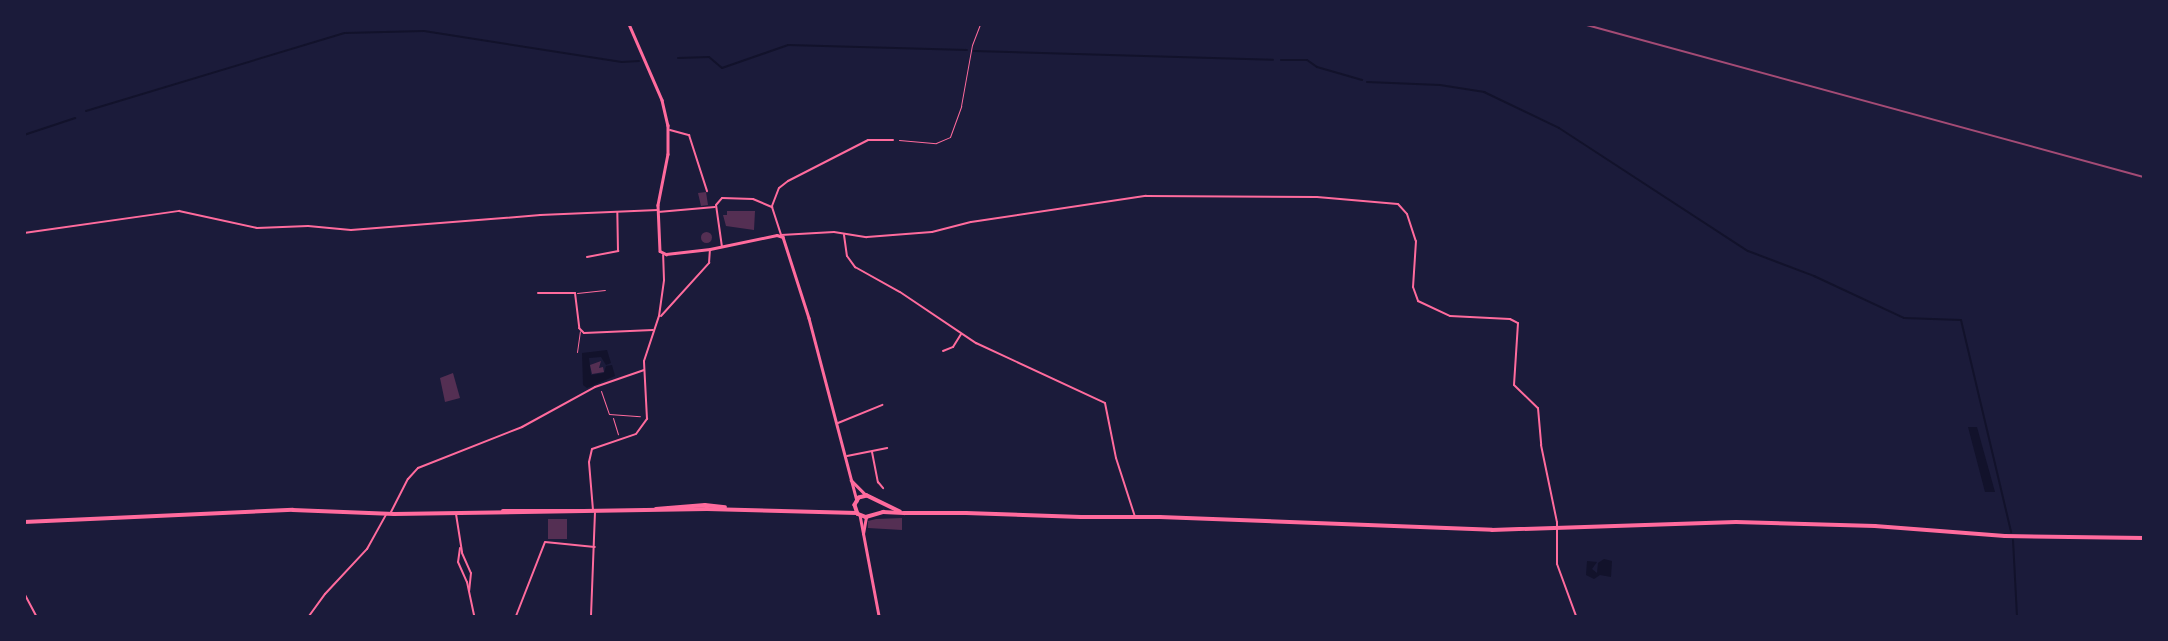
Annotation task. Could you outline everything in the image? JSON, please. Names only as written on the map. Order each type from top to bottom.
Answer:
[{"type":"main road","points":[[838,512],[869,496],[900,512]]},
{"type":"main road","points":[[874,513],[875,501]]},
{"type":"main road","points":[[856,502],[858,514]]},
{"type":"main road","points":[[24,522],[301,510],[456,514],[526,509],[592,513],[736,510],[838,512],[866,517],[874,513],[900,512],[1135,517],[1476,530],[1736,522],[1875,526],[2005,536],[2144,538]]},
{"type":"street","points":[[591,617],[595,547],[590,454],[599,444],[640,431],[647,416],[644,370],[646,351],[659,316],[664,277],[663,254],[658,241],[658,211],[669,130],[662,100],[629,24]]},
{"type":"street","points":[[669,130],[689,135],[707,191]]},
{"type":"street","points":[[856,502],[811,324],[772,207],[779,188],[788,181],[867,140],[893,140]]},
{"type":"street","points":[[663,254],[710,249],[781,235],[871,236],[928,233],[971,222],[1146,196],[1321,197],[1398,204],[1406,212],[1416,238],[1413,286],[1418,300],[1450,316],[1512,319],[1518,323],[1514,385],[1538,408],[1541,445],[1558,527],[1557,564],[1576,617]]},
{"type":"street","points":[[722,247],[716,207],[719,199],[753,199],[772,207]]},
{"type":"street","points":[[24,233],[179,211],[257,228],[308,226],[347,230],[716,207]]},
{"type":"street","points":[[587,257],[592,254],[618,252],[617,212]]},
{"type":"street","points":[[844,234],[846,251],[852,265],[900,292],[961,334],[1105,403],[1114,449],[1135,517]]},
{"type":"street","points":[[659,316],[666,314],[698,278],[709,262],[710,249]]},
{"type":"street","points":[[538,293],[570,291],[576,294],[580,331],[654,331]]},
{"type":"street","points":[[943,351],[953,347],[961,334]]},
{"type":"street","points":[[309,617],[326,593],[361,556],[383,524],[408,479],[418,468],[522,427],[600,385],[644,370]]},
{"type":"street","points":[[837,424],[882,405]]},
{"type":"street","points":[[845,457],[887,449]]},
{"type":"street","points":[[872,452],[878,480],[883,488]]},
{"type":"street","points":[[849,477],[856,488],[869,496]]},
{"type":"street","points":[[456,514],[461,547],[471,573],[469,590]]},
{"type":"street","points":[[858,514],[879,617]]},
{"type":"street","points":[[863,538],[866,517]]},
{"type":"street","points":[[516,617],[545,542],[595,547]]},
{"type":"street","points":[[461,547],[458,562],[469,590],[474,617]]},
{"type":"street","points":[[24,593],[36,617]]},
{"type":"lane","points":[[576,294],[605,290]]},
{"type":"lane","points":[[578,352],[577,336],[580,331]]},
{"type":"path","points":[[893,140],[936,143],[950,137],[960,111],[972,44],[980,24]]},
{"type":"path","points":[[600,385],[607,412],[613,416],[620,439]]},
{"type":"path","points":[[613,416],[624,413],[629,416],[647,416]]},
{"type":"shaded area","points":[[607,350],[611,363],[606,365],[601,357],[589,358],[591,375],[604,373],[606,366],[612,365],[615,376],[587,388],[583,385],[582,353]]},
{"type":"shaded area","points":[[1968,427],[1977,427],[1995,492],[1985,492]]},
{"type":"shaded area","points":[[1604,559],[1612,561],[1611,577],[1600,575],[1594,579],[1586,575],[1587,561],[1597,562],[1592,569],[1597,573],[1598,563]]},
{"type":"building","points":[[706,192],[708,205],[701,206],[698,193]]},
{"type":"building","points":[[727,211],[755,211],[754,230],[726,226],[723,215],[727,215]]},
{"type":"building","points":[[706,232],[710,233],[710,241],[706,242],[702,241],[701,237],[702,233]]},
{"type":"building","points":[[601,361],[599,368],[603,367],[604,372],[592,374],[590,365]]},
{"type":"building","points":[[453,373],[460,398],[445,402],[440,378]]},
{"type":"building","points":[[902,518],[902,530],[868,528],[868,521]]},
{"type":"building","points":[[548,519],[567,519],[567,539],[548,539]]},
{"type":"waterway","points":[[86,111],[345,33],[424,31],[622,62],[639,61]]},
{"type":"waterway","points":[[678,58],[709,57],[722,68],[788,45],[967,50]]},
{"type":"waterway","points":[[974,51],[1273,60]]},
{"type":"waterway","points":[[1281,60],[1307,60],[1317,67],[1362,80]]},
{"type":"waterway","points":[[1367,82],[1440,85],[1484,92],[1559,128],[1748,251],[1814,276],[1904,318],[1961,320],[2011,532]]},
{"type":"waterway","points":[[24,135],[75,118]]},
{"type":"waterway","points":[[2013,540],[2017,616]]},
{"type":"railway","points":[[1583,24],[2144,177]]}]
